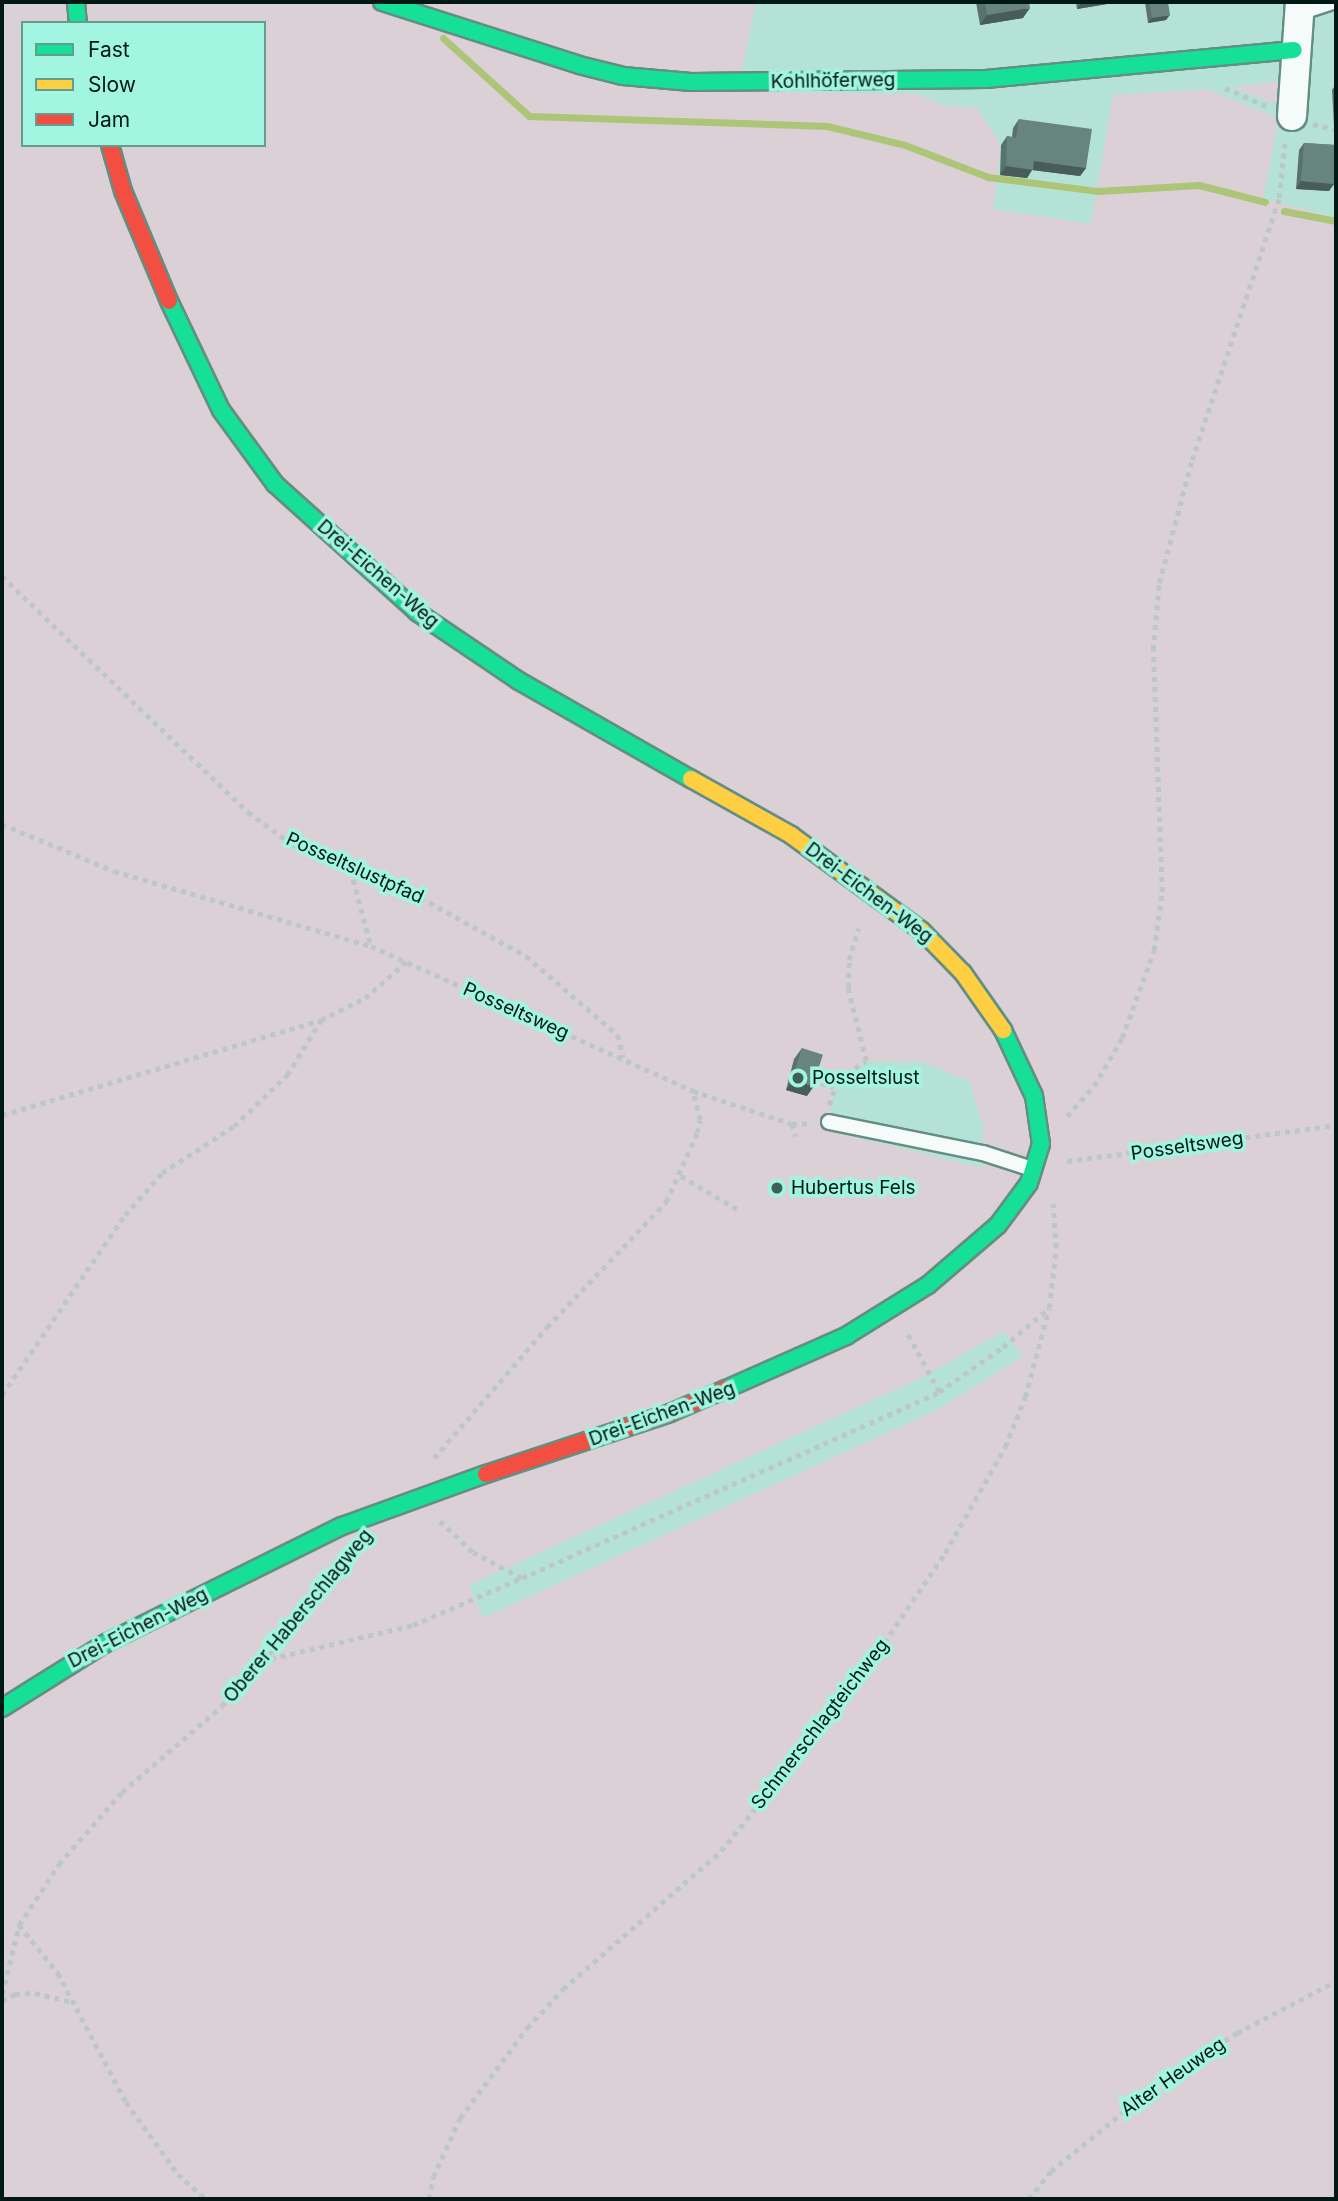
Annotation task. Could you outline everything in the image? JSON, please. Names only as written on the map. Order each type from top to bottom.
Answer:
[{"type":"street","points":[[76,2],[78,21]]},
{"type":"street","name":"Kohlhöferweg","points":[[382,2],[579,65],[663,80],[986,79],[1208,61],[1294,50]]},
{"type":"street","points":[[1290,115],[1300,7]]},
{"type":"street","name":"Drei-Eichen-Weg","points":[[2,1708],[58,1670],[125,1633],[342,1526],[429,1492],[605,1436],[744,1384],[828,1345],[893,1308],[998,1225],[1037,1166],[1041,1131],[1028,1076],[1007,1033],[950,958],[922,930],[791,835],[519,681],[417,612],[275,484],[221,410],[179,326],[123,191],[111,147]]},
{"type":"lane","points":[[1300,7],[1332,2]]},
{"type":"lane","points":[[829,1122],[1037,1166]]},
{"type":"path","points":[[1041,1131],[1073,1111],[1106,1065],[1138,1005],[1154,950],[1161,892],[1153,728],[1153,650],[1159,583],[1192,460],[1279,198],[1290,115],[1234,94],[1208,61]]},
{"type":"path","name":"Posseltslustpfad","points":[[2,576],[248,811],[293,845],[424,899],[526,956],[618,1035],[623,1058]]},
{"type":"path","name":"Posseltsweg","points":[[2,824],[114,871],[371,946],[693,1091],[792,1124],[829,1122]]},
{"type":"path","points":[[350,870],[371,946]]},
{"type":"path","points":[[829,1122],[834,1087],[838,1079],[866,1061],[848,988],[858,928]]},
{"type":"path","points":[[2,1115],[321,1020],[365,998],[406,962]]},
{"type":"path","points":[[2,1395],[125,1215],[162,1173],[234,1126],[287,1075],[321,1020]]},
{"type":"path","points":[[812,1080],[834,1087]]},
{"type":"path","points":[[426,1469],[482,1399],[667,1202],[681,1176],[700,1120],[693,1091]]},
{"type":"path","points":[[792,1124],[796,1136]]},
{"type":"path","name":"Posseltsweg","points":[[1037,1166],[1336,1125]]},
{"type":"path","name":"Schmerschlagteichweg","points":[[429,2199],[433,2177],[460,2118],[527,2028],[563,1989],[721,1851],[856,1684],[945,1553],[1005,1447],[1029,1386],[1049,1308],[1056,1248],[1053,1198],[1049,1185],[1037,1166]]},
{"type":"path","points":[[681,1176],[737,1209]]},
{"type":"path","points":[[893,1308],[939,1392]]},
{"type":"path","points":[[260,1661],[414,1625],[939,1392],[1003,1347],[1049,1308]]},
{"type":"path","points":[[429,1492],[449,1532],[484,1559],[522,1578]]},
{"type":"path","name":"Oberer Haberschlagweg","points":[[2,1994],[19,1925],[59,1864],[122,1792],[222,1706],[296,1624],[352,1550]]},
{"type":"path","points":[[19,1925],[41,1948],[126,2102],[178,2174],[204,2197],[213,2199]]},
{"type":"path","name":"Alter Heuweg","points":[[1029,2199],[1051,2171],[1165,2078],[1237,2033],[1336,1981]]},
{"type":"path","points":[[2,2000],[15,1994],[34,1993],[73,2003]]},
{"type":"shaded area","points":[[2,2],[756,2],[738,91],[918,94],[942,105],[977,108],[1001,145],[993,209],[1091,224],[1113,95],[1207,89],[1279,118],[1263,198],[1336,218],[1336,2199],[2,2199]],"holes":[[[866,1061],[924,1062],[970,1082],[983,1127],[983,1168],[838,1133],[829,1122],[834,1087],[838,1079]],[[1003,1331],[1023,1356],[935,1411],[483,1618],[469,1585],[919,1379]]]},
{"type":"shaded area","points":[[1285,81],[1284,107],[1234,88],[1234,86]]},
{"type":"building","points":[[985,2],[1029,2],[1030,8],[987,15]]},
{"type":"building","points":[[1149,2],[1168,2],[1170,15],[1152,18]]},
{"type":"building","points":[[1019,119],[1092,129],[1086,168],[1034,161],[1033,170],[1006,166],[1007,136],[1016,138]]},
{"type":"building","points":[[1304,143],[1336,145],[1334,184],[1301,181]]},
{"type":"building","points":[[802,1048],[823,1055],[813,1086],[792,1079]]},
{"type":"waterway","points":[[443,38],[529,116],[827,126],[905,145],[988,177],[1098,191],[1199,185],[1265,202]]},
{"type":"waterway","points":[[1284,211],[1336,221]]},
{"type":"traffic: fast","points":[[76,2],[78,21]]},
{"type":"traffic: fast","points":[[382,2],[579,65],[623,76],[691,82],[986,79],[1294,50]]},
{"type":"traffic: fast","points":[[169,301],[221,410],[275,484],[417,612],[519,681],[691,779]]},
{"type":"traffic: fast","points":[[726,1389],[846,1336],[928,1285],[998,1225],[1029,1183],[1041,1144],[1034,1096],[1003,1030]]},
{"type":"traffic: fast","points":[[2,1708],[106,1643],[342,1526],[486,1474]]},
{"type":"traffic: slow","points":[[691,779],[791,835],[922,931],[963,973],[1003,1030]]},
{"type":"traffic: jam","points":[[111,147],[123,191],[169,301]]},
{"type":"traffic: jam","points":[[486,1474],[670,1413],[726,1389]]},
{"type":"place","name":"Posseltslust","points":[[798,1078]]},
{"type":"place","name":"Hubertus Fels","points":[[777,1188]]}]
